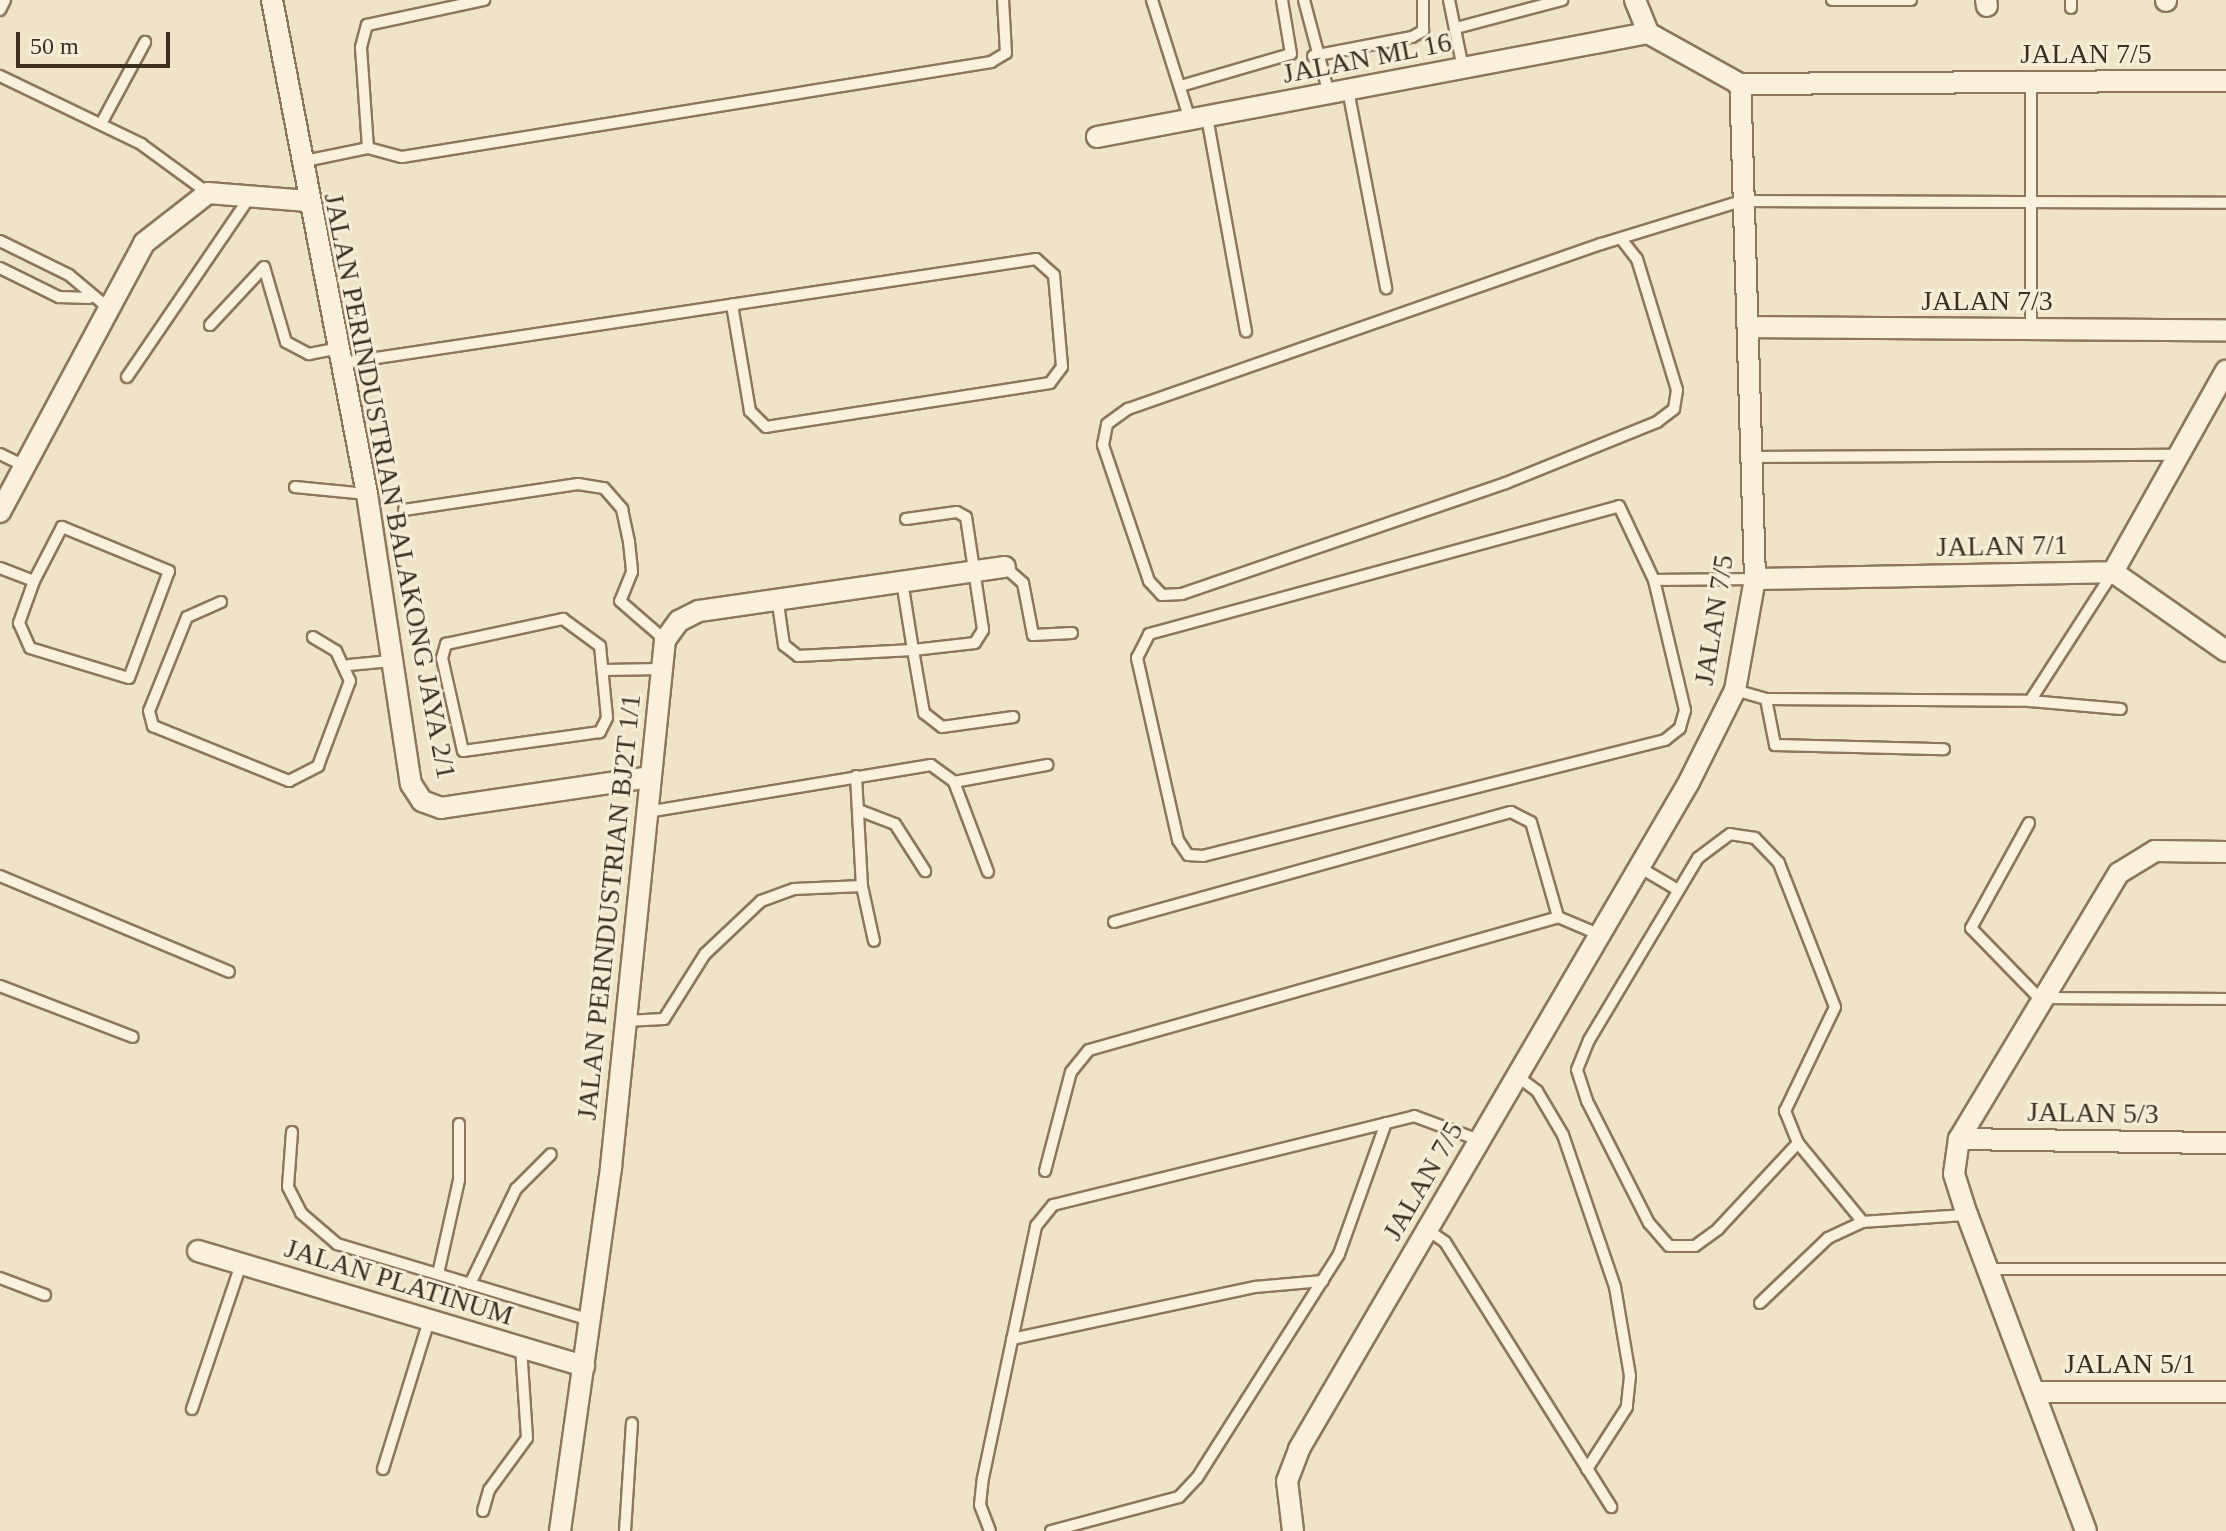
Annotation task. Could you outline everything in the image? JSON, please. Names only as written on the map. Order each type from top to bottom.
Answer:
[{"type":"street","name":"JALAN PERINDUSTRIAN BALAKONG JAYA 2/1","points":[[272,0],[300,162],[342,355],[367,494],[411,784],[422,801],[441,808],[650,777]]},
{"type":"street","points":[[1635,0],[1648,33],[1740,84]]},
{"type":"street","name":"JALAN ML 16","points":[[1097,137],[1648,33]]},
{"type":"street","name":"JALAN 7/5","points":[[1293,1531],[1287,1481],[1299,1449],[1638,867],[1735,690],[1755,579],[1740,84],[2226,81]]},
{"type":"street","points":[[0,512],[97,302],[144,243],[208,193],[308,201]]},
{"type":"street","name":"JALAN 7/3","points":[[1748,327],[2226,330]]},
{"type":"street","points":[[2226,371],[2173,455],[2113,572],[2226,651]]},
{"type":"street","points":[[665,640],[699,611],[777,595],[1005,567]]},
{"type":"street","name":"JALAN 7/1","points":[[1755,579],[2113,572]]},
{"type":"street","name":"JALAN PERINDUSTRIAN BJ2T 1/1","points":[[560,1531],[591,1320],[665,640]]},
{"type":"street","points":[[2086,1531],[1967,1215],[1954,1174],[1959,1139],[2039,998],[2133,858],[2226,852]]},
{"type":"street","name":"JALAN 5/3","points":[[1959,1139],[2226,1143]]},
{"type":"street","name":"JALAN PLATINUM","points":[[198,1251],[584,1366]]},
{"type":"street","name":"JALAN 5/1","points":[[2035,1392],[2226,1392]]},
{"type":"lane","points":[[0,10],[5,0]]},
{"type":"lane","points":[[368,148],[361,47],[367,25],[484,0]]},
{"type":"lane","points":[[300,162],[368,148],[402,157],[991,62],[1006,53],[1003,0]]},
{"type":"lane","points":[[1152,0],[1170,70],[1184,85],[1199,118],[1246,331]]},
{"type":"lane","points":[[1184,85],[1291,54],[1282,0]]},
{"type":"lane","points":[[1304,0],[1313,56],[1338,92],[1386,288]]},
{"type":"lane","points":[[1313,56],[1412,37],[1423,31],[1423,0]]},
{"type":"lane","points":[[1449,0],[1463,68]]},
{"type":"lane","points":[[1456,28],[1562,0]]},
{"type":"lane","points":[[1832,0],[1911,0]]},
{"type":"lane","points":[[102,122],[145,42]]},
{"type":"lane","points":[[0,76],[102,122],[181,168],[208,193]]},
{"type":"lane","points":[[2031,82],[2031,329]]},
{"type":"lane","points":[[127,377],[251,196]]},
{"type":"lane","points":[[1622,240],[1637,259],[1677,390],[1674,409],[1657,422],[1492,488],[1182,594],[1162,595],[1149,581],[1103,445],[1107,424],[1128,409],[1622,240],[1742,201],[2226,203]]},
{"type":"lane","points":[[0,241],[69,275],[97,302]]},
{"type":"lane","points":[[210,325],[264,267],[286,342],[309,354],[342,355],[732,305],[1036,259],[1054,275],[1062,367],[1050,383],[766,427],[750,411],[732,305]]},
{"type":"lane","points":[[0,268],[59,297],[97,302]]},
{"type":"lane","points":[[0,454],[23,465]]},
{"type":"lane","points":[[1753,457],[2173,455]]},
{"type":"lane","points":[[404,510],[578,484],[604,488],[622,509],[629,542],[632,572],[620,601],[665,640]]},
{"type":"lane","points":[[295,487],[367,494]]},
{"type":"lane","points":[[1619,506],[1633,523],[1654,580],[1685,710],[1680,728],[1665,740],[1203,856],[1188,855],[1178,840],[1137,658],[1149,634],[1601,507],[1619,506]]},
{"type":"lane","points":[[777,595],[784,645],[798,656],[913,650],[981,639],[975,570],[966,517],[957,512],[906,519]]},
{"type":"lane","points":[[62,527],[169,571],[129,678],[30,648],[19,623],[34,581],[62,527]]},
{"type":"lane","points":[[1005,567],[1023,583],[1033,635],[1072,633]]},
{"type":"lane","points":[[0,568],[34,581]]},
{"type":"lane","points":[[2030,701],[2113,572]]},
{"type":"lane","points":[[901,579],[930,722],[942,727],[1013,717]]},
{"type":"lane","points":[[1654,580],[1755,579]]},
{"type":"lane","points":[[221,602],[187,617],[149,711],[153,726],[167,735],[289,781],[306,778],[318,766],[350,681],[349,665]]},
{"type":"lane","points":[[563,619],[600,646],[605,670],[607,718],[589,738],[475,752],[463,751],[455,739],[442,658],[446,644],[460,637],[563,619]]},
{"type":"lane","points":[[313,637],[349,665],[391,661]]},
{"type":"lane","points":[[605,670],[660,669]]},
{"type":"lane","points":[[1735,690],[1766,699],[2030,701],[2121,709]]},
{"type":"lane","points":[[1766,699],[1775,745],[1944,749]]},
{"type":"lane","points":[[647,812],[931,765],[954,782],[988,872]]},
{"type":"lane","points":[[954,782],[1047,765]]},
{"type":"lane","points":[[856,776],[861,811],[862,886],[874,941]]},
{"type":"lane","points":[[861,811],[895,824],[925,871]]},
{"type":"lane","points":[[1114,922],[1511,812],[1531,822],[1558,917]]},
{"type":"lane","points":[[2029,823],[1971,928],[2039,998],[2226,999]]},
{"type":"lane","points":[[1798,1143],[1718,1229],[1695,1246],[1669,1246],[1649,1223],[1587,1101],[1577,1070],[1589,1040],[1698,858],[1730,834],[1755,838],[1779,863],[1835,1007],[1785,1111],[1798,1143],[1863,1222]]},
{"type":"lane","points":[[1638,867],[1678,890]]},
{"type":"lane","points":[[0,876],[229,972]]},
{"type":"lane","points":[[625,1021],[664,1019],[705,954],[761,901],[794,889],[862,886]]},
{"type":"lane","points":[[1045,1171],[1071,1072],[1089,1050],[1558,917],[1598,934]]},
{"type":"lane","points":[[0,986],[133,1037]]},
{"type":"lane","points":[[1517,1076],[1537,1091],[1563,1135],[1615,1287],[1630,1376],[1627,1407],[1587,1469]]},
{"type":"lane","points":[[990,1531],[980,1505],[983,1478],[1036,1226],[1053,1205],[1414,1116],[1479,1140]]},
{"type":"lane","points":[[1051,1531],[1179,1497],[1323,1281],[1386,1123]]},
{"type":"lane","points":[[438,1274],[459,1180],[459,1124]]},
{"type":"lane","points":[[292,1132],[288,1187],[318,1230],[337,1244],[591,1320]]},
{"type":"lane","points":[[470,1284],[516,1189],[551,1154]]},
{"type":"lane","points":[[1760,1303],[1828,1238],[1863,1222],[1967,1215]]},
{"type":"lane","points":[[1428,1230],[1445,1242],[1611,1507]]},
{"type":"lane","points":[[192,1409],[241,1264]]},
{"type":"lane","points":[[1989,1269],[2226,1269]]},
{"type":"lane","points":[[0,1278],[45,1295]]},
{"type":"lane","points":[[1012,1339],[1255,1287],[1323,1281]]},
{"type":"lane","points":[[383,1469],[429,1320]]},
{"type":"lane","points":[[483,1511],[489,1490],[527,1438],[521,1347]]},
{"type":"lane","points":[[625,1531],[632,1423]]}]
